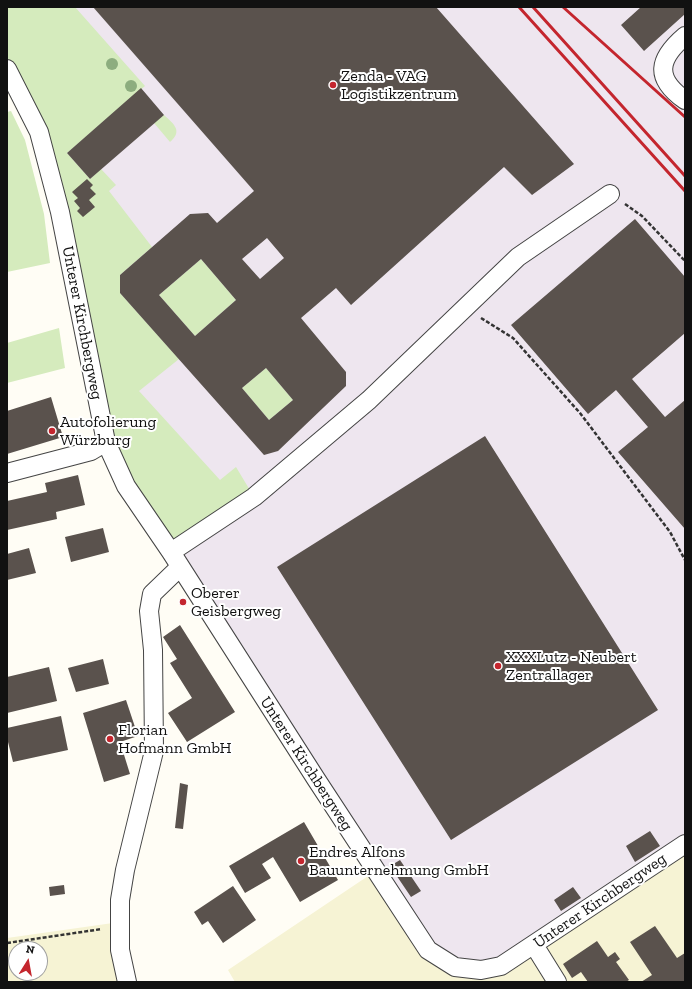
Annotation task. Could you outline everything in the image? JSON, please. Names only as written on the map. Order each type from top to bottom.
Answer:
[{"type":"street","points":[[685,36],[672,47],[665,57],[663,72],[668,86],[685,100]]},
{"type":"street","name":"Unterer Kirchbergweg","points":[[7,69],[39,132],[60,212],[106,442],[126,486],[175,559],[428,950],[454,974],[501,966],[685,844]]},
{"type":"street","points":[[127,982],[120,950],[120,900],[125,870],[154,751],[153,650],[149,611],[152,594],[175,559],[254,497],[369,400],[518,257],[610,194]]},
{"type":"street","points":[[7,473],[91,451],[106,442]]},
{"type":"street","points":[[534,945],[558,982]]},
{"type":"path","points":[[610,194],[642,216],[685,261]]},
{"type":"path","points":[[465,308],[513,338],[580,413],[670,532],[685,560]]},
{"type":"path","points":[[7,943],[120,927]]},
{"type":"shaded area","points":[[7,7],[685,7],[685,844],[481,970],[428,950],[126,486]]},
{"type":"shaded area","points":[[685,844],[685,982],[235,982],[228,970],[377,870],[428,950],[481,970]]},
{"type":"shaded area","points":[[120,922],[127,982],[7,982],[7,938]]},
{"type":"green space","points":[[7,7],[75,7],[145,86],[67,153],[90,179],[101,169],[116,185],[109,191],[152,247],[120,275],[120,293],[179,359],[139,391],[220,480],[236,467],[254,497],[171,552],[106,442],[60,212],[7,69]]},
{"type":"green space","points":[[11,111],[25,140],[44,214],[50,263],[7,272],[7,112]]},
{"type":"green space","points":[[164,115],[176,128],[176,134],[170,142],[154,123]]},
{"type":"green space","points":[[201,259],[236,300],[195,336],[159,295]]},
{"type":"green space","points":[[59,328],[65,368],[7,383],[7,343]]},
{"type":"green space","points":[[266,368],[293,400],[269,420],[242,388]]},
{"type":"building","name":"Zenda - VAG Logistikzentrum","points":[[93,7],[436,7],[574,164],[532,195],[504,167],[351,305],[336,288],[301,318],[346,372],[346,386],[278,451],[264,455],[120,293],[120,275],[190,214],[208,213],[217,223],[254,191]],"holes":[[[267,238],[284,258],[260,279],[242,259]],[[201,259],[236,300],[195,336],[159,295]],[[266,368],[293,400],[269,420],[242,388]]]},
{"type":"building","points":[[641,7],[685,7],[685,14],[644,51],[621,25]]},
{"type":"building","points":[[141,88],[164,115],[90,179],[67,153]]},
{"type":"building","points":[[87,179],[93,185],[90,188],[96,194],[89,200],[95,207],[83,217],[77,211],[80,208],[74,201],[78,198],[72,192]]},
{"type":"building","points":[[635,219],[685,277],[685,333],[632,379],[665,417],[685,400],[685,529],[618,452],[648,427],[616,390],[588,414],[511,325]]},
{"type":"building","points":[[51,397],[63,437],[7,454],[7,411]]},
{"type":"building","points":[[485,436],[658,710],[451,840],[277,567]]},
{"type":"building","points":[[78,475],[85,505],[56,512],[57,519],[7,530],[7,501],[47,492],[45,483]]},
{"type":"building","points":[[103,528],[109,552],[71,562],[65,537]]},
{"type":"building","points":[[29,548],[36,573],[7,580],[7,554]]},
{"type":"building","points":[[180,625],[235,712],[187,742],[168,713],[192,698],[170,663],[177,659],[163,637]]},
{"type":"building","points":[[103,659],[109,684],[76,692],[68,668]]},
{"type":"building","points":[[49,667],[57,701],[7,713],[7,677]]},
{"type":"building","name":"Florian Hofmann GmbH","points":[[126,700],[138,736],[120,742],[130,774],[104,782],[83,713]]},
{"type":"building","points":[[61,716],[68,750],[13,762],[7,738],[7,728]]},
{"type":"building","points":[[180,783],[188,785],[183,829],[175,828]]},
{"type":"building","name":"Endres Alfons Bauunternehmung GmbH","points":[[304,822],[338,880],[300,902],[273,857],[262,864],[271,878],[245,893],[229,866]]},
{"type":"building","points":[[650,831],[660,846],[635,862],[626,846]]},
{"type":"building","points":[[400,860],[421,891],[411,897],[390,866]]},
{"type":"building","points":[[64,885],[65,894],[50,896],[49,887]]},
{"type":"building","points":[[233,886],[256,920],[223,943],[208,921],[202,925],[194,912]]},
{"type":"building","points":[[573,887],[581,898],[561,911],[554,900]]},
{"type":"building","points":[[655,926],[677,958],[685,953],[685,982],[641,982],[652,975],[630,942]]},
{"type":"building","points":[[597,941],[608,957],[615,952],[620,959],[616,962],[629,980],[626,982],[588,982],[581,972],[572,978],[563,964]]},
{"type":"railway","points":[[519,7],[685,191]]},
{"type":"railway","points":[[533,7],[685,176]]},
{"type":"railway","points":[[563,7],[685,117]]},
{"type":"place","name":"Zenda - VAG Logistikzentrum","points":[[333,85]]},
{"type":"place","name":"Autofolierung Würzburg","points":[[52,431]]},
{"type":"place","name":"Oberer Geisbergweg","points":[[183,602]]},
{"type":"place","name":"XXXLutz - Neubert Zentrallager","points":[[498,666]]},
{"type":"place","name":"Florian Hofmann GmbH","points":[[110,739]]},
{"type":"place","name":"Endres Alfons Bauunternehmung GmbH","points":[[301,861]]}]
